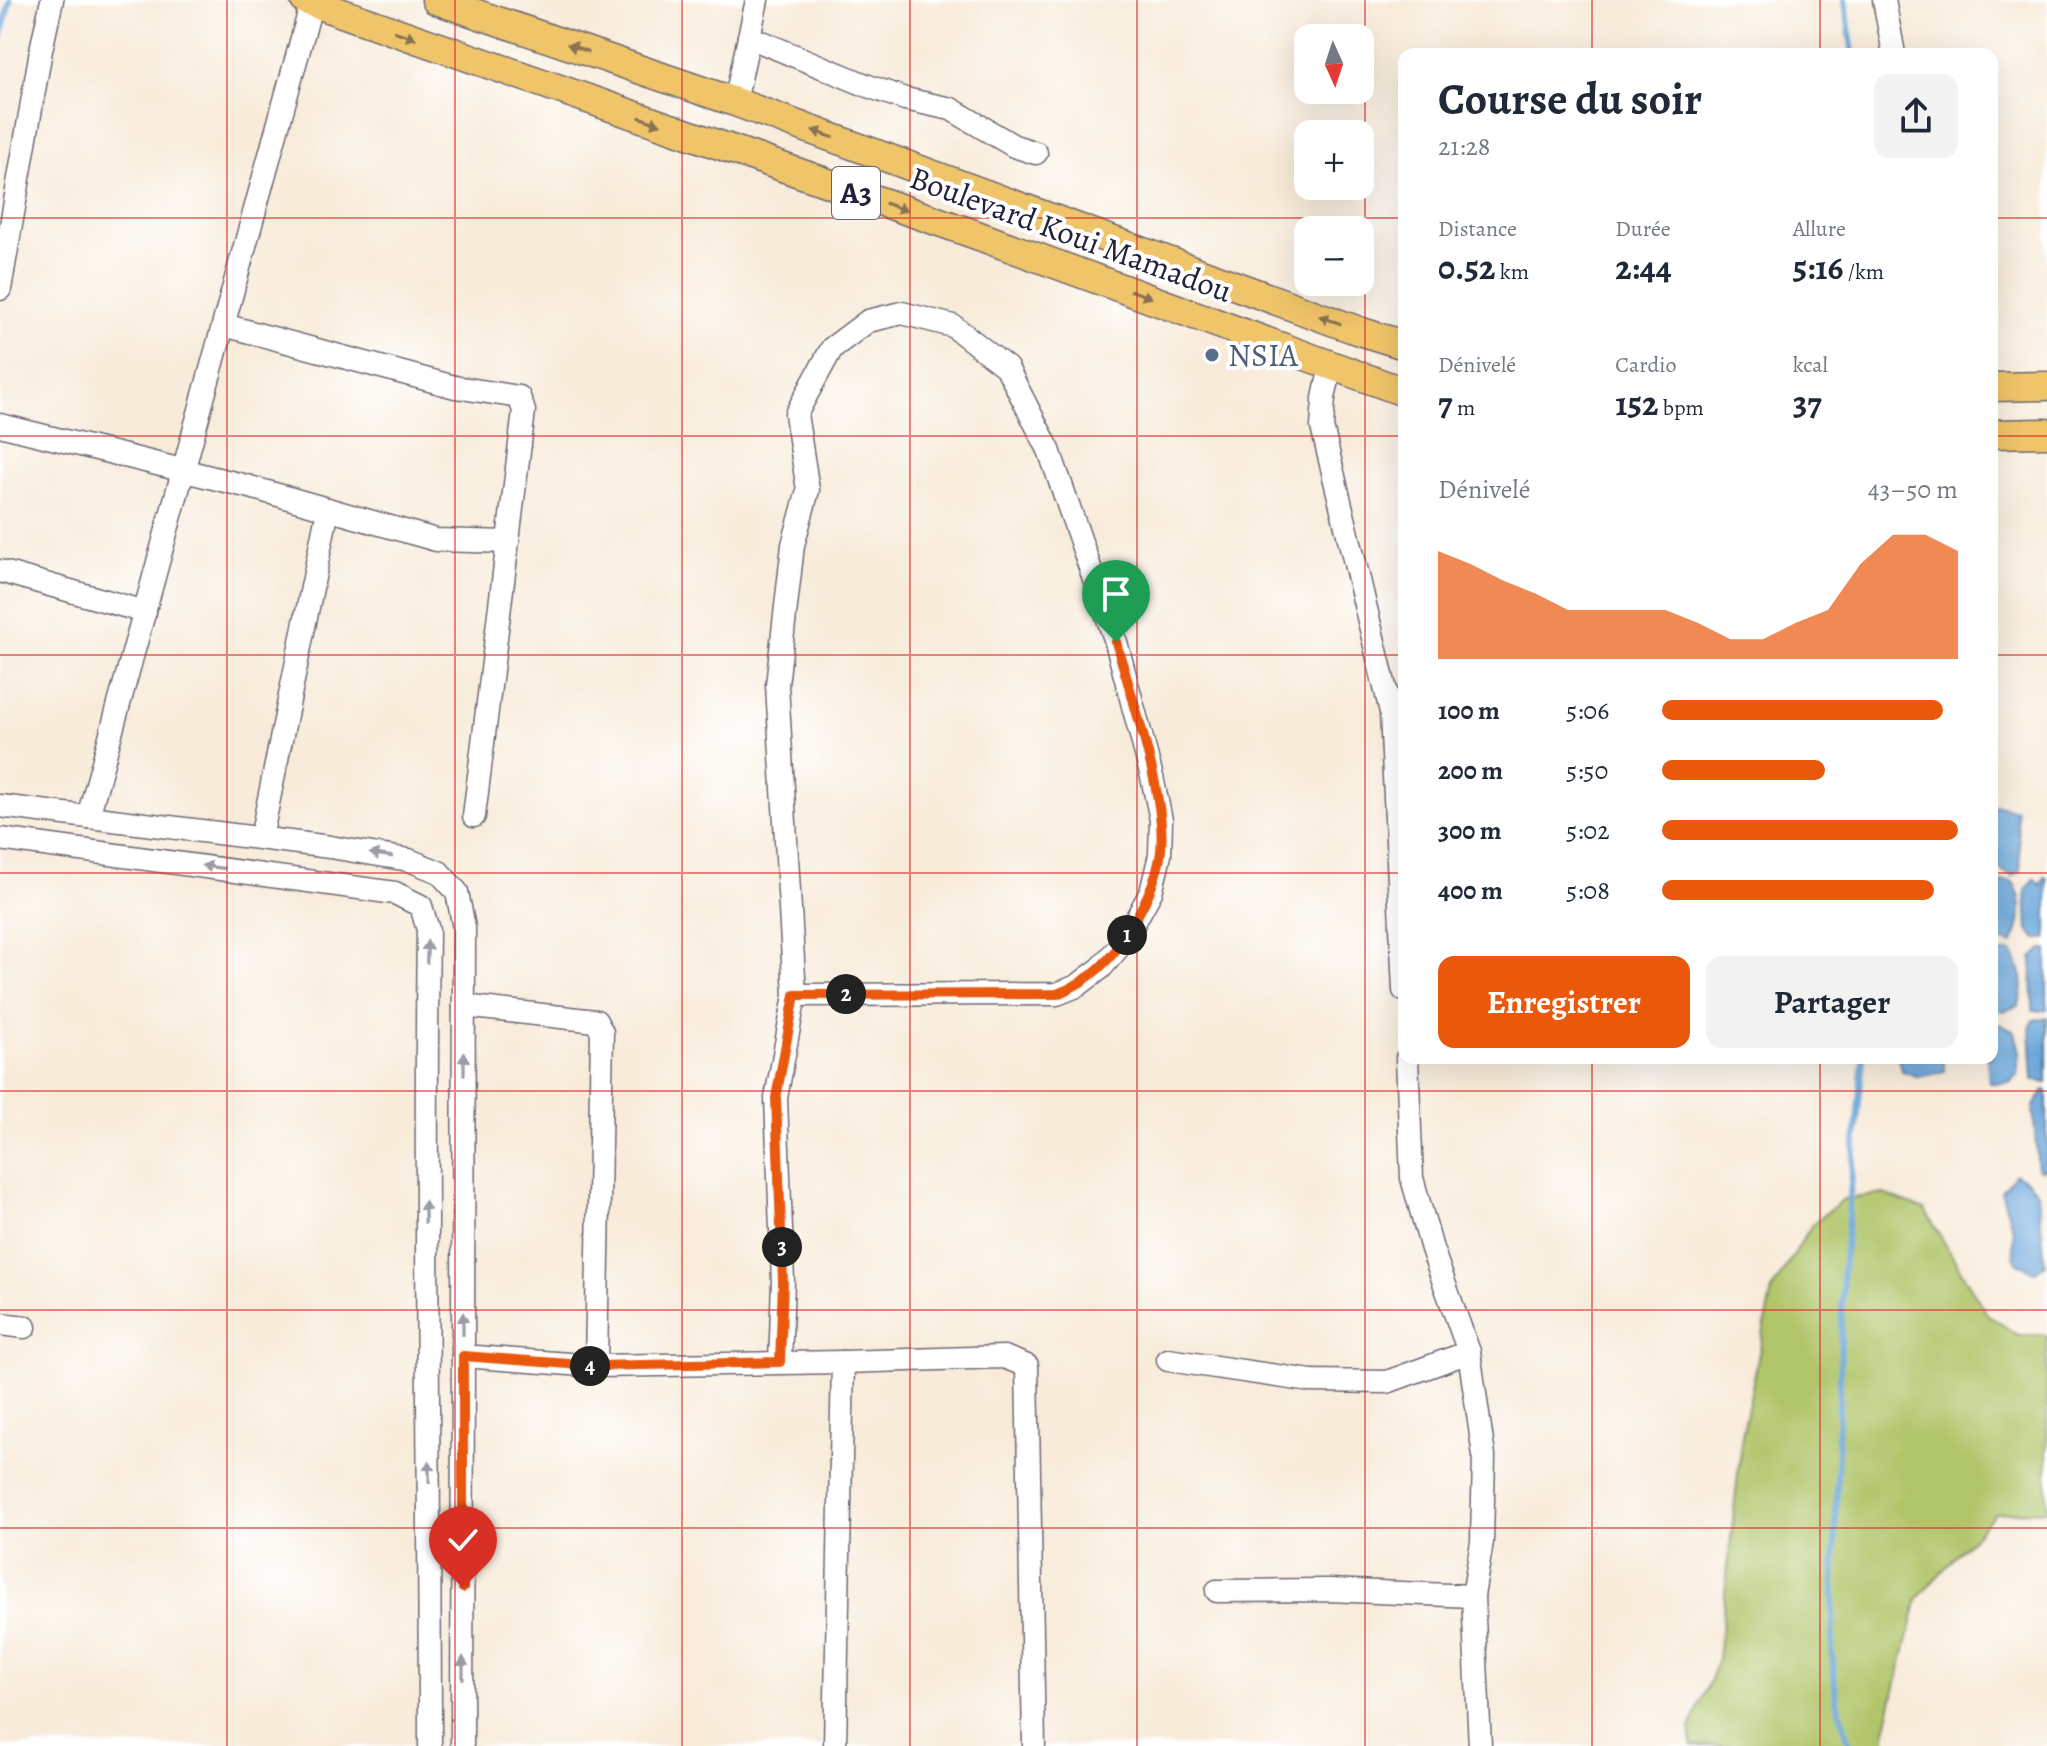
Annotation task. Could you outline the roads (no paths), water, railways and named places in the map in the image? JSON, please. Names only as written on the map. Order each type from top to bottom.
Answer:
[{"type":"main road","name":"Boulevard Koui Mamadou","points":[[436,0],[735,102],[1398,343]]},
{"type":"main road","name":"Boulevard Koui Mamadou","points":[[308,1],[985,238],[1398,390]]},
{"type":"main road","points":[[1998,387],[2047,386]]},
{"type":"main road","points":[[1998,434],[2047,433]]},
{"type":"street","points":[[0,289],[52,0]]},
{"type":"street","points":[[735,102],[757,0]]},
{"type":"street","points":[[1884,0],[1893,48]]},
{"type":"street","points":[[88,817],[224,325],[308,1]]},
{"type":"street","points":[[749,37],[868,86],[905,99],[951,109],[1014,146],[1036,153]]},
{"type":"street","points":[[780,1362],[783,1282],[776,1098],[795,995],[777,685],[793,545],[808,490],[796,414],[832,348],[868,321],[902,313],[953,326],[1007,368],[1049,450],[1116,642],[1161,820],[1160,855],[1151,892],[1124,941],[1101,968],[1077,986],[1057,994],[795,995]]},
{"type":"street","points":[[224,325],[455,387],[519,397],[524,411],[474,816]]},
{"type":"street","points":[[1331,366],[1322,427],[1391,712],[1398,862]]},
{"type":"street","points":[[0,425],[184,469],[436,540],[508,542]]},
{"type":"street","points":[[261,838],[328,509]]},
{"type":"street","points":[[0,571],[145,612]]},
{"type":"street","points":[[0,806],[261,838],[409,860],[439,872],[457,892],[464,928],[462,1746]]},
{"type":"street","points":[[0,839],[395,893],[421,906],[428,930],[425,1163],[430,1746]]},
{"type":"street","points":[[421,906],[457,892]]},
{"type":"street","points":[[464,1006],[596,1021],[602,1032],[596,1366]]},
{"type":"street","points":[[1407,1064],[1412,1178],[1432,1249],[1469,1352],[1484,1456],[1482,1542],[1473,1596],[1480,1746]]},
{"type":"street","points":[[0,1324],[25,1327]]},
{"type":"street","points":[[1168,1360],[1311,1381],[1387,1382],[1469,1352]]},
{"type":"street","points":[[463,1356],[596,1366],[1004,1357],[1027,1366],[1034,1746]]},
{"type":"street","points":[[835,1746],[843,1362]]},
{"type":"street","points":[[1217,1591],[1329,1590],[1473,1596]]},
{"type":"water","points":[[1998,805],[2016,810],[2021,871],[2012,876],[1998,868]]},
{"type":"water","points":[[2045,877],[2047,939],[2037,939],[2028,931],[2026,890],[2035,878],[2041,885]]},
{"type":"water","points":[[2013,882],[2021,905],[2020,921],[2012,944],[1998,939],[1998,883]]},
{"type":"water","points":[[2042,949],[2047,950],[2047,1010],[2033,1011],[2032,958]]},
{"type":"water","points":[[2012,952],[2022,979],[2018,1006],[2004,1011],[1998,1010],[1998,953]]},
{"type":"water","points":[[2047,1018],[2046,1083],[2033,1080],[2030,1028],[2034,1020]]},
{"type":"water","points":[[1998,1024],[2015,1032],[2020,1052],[2018,1075],[2009,1083],[1989,1083],[1987,1064],[1998,1064]]},
{"type":"water","points":[[1900,1064],[1944,1064],[1944,1071],[1919,1077],[1902,1071]]},
{"type":"water","points":[[2044,1090],[2047,1091],[2047,1169],[2038,1170],[2033,1108]]},
{"type":"water","points":[[2015,1174],[2027,1180],[2038,1193],[2045,1264],[2034,1272],[2018,1263],[2014,1256],[2013,1230],[2001,1191]]},
{"type":"waterway","points":[[0,43],[10,0]]},
{"type":"waterway","points":[[1845,0],[1852,48]]},
{"type":"waterway","points":[[1850,1746],[1836,1698],[1832,1652],[1843,1271],[1862,1064]]},
{"type":"place","name":"NSIA","points":[[1212,355]]}]
